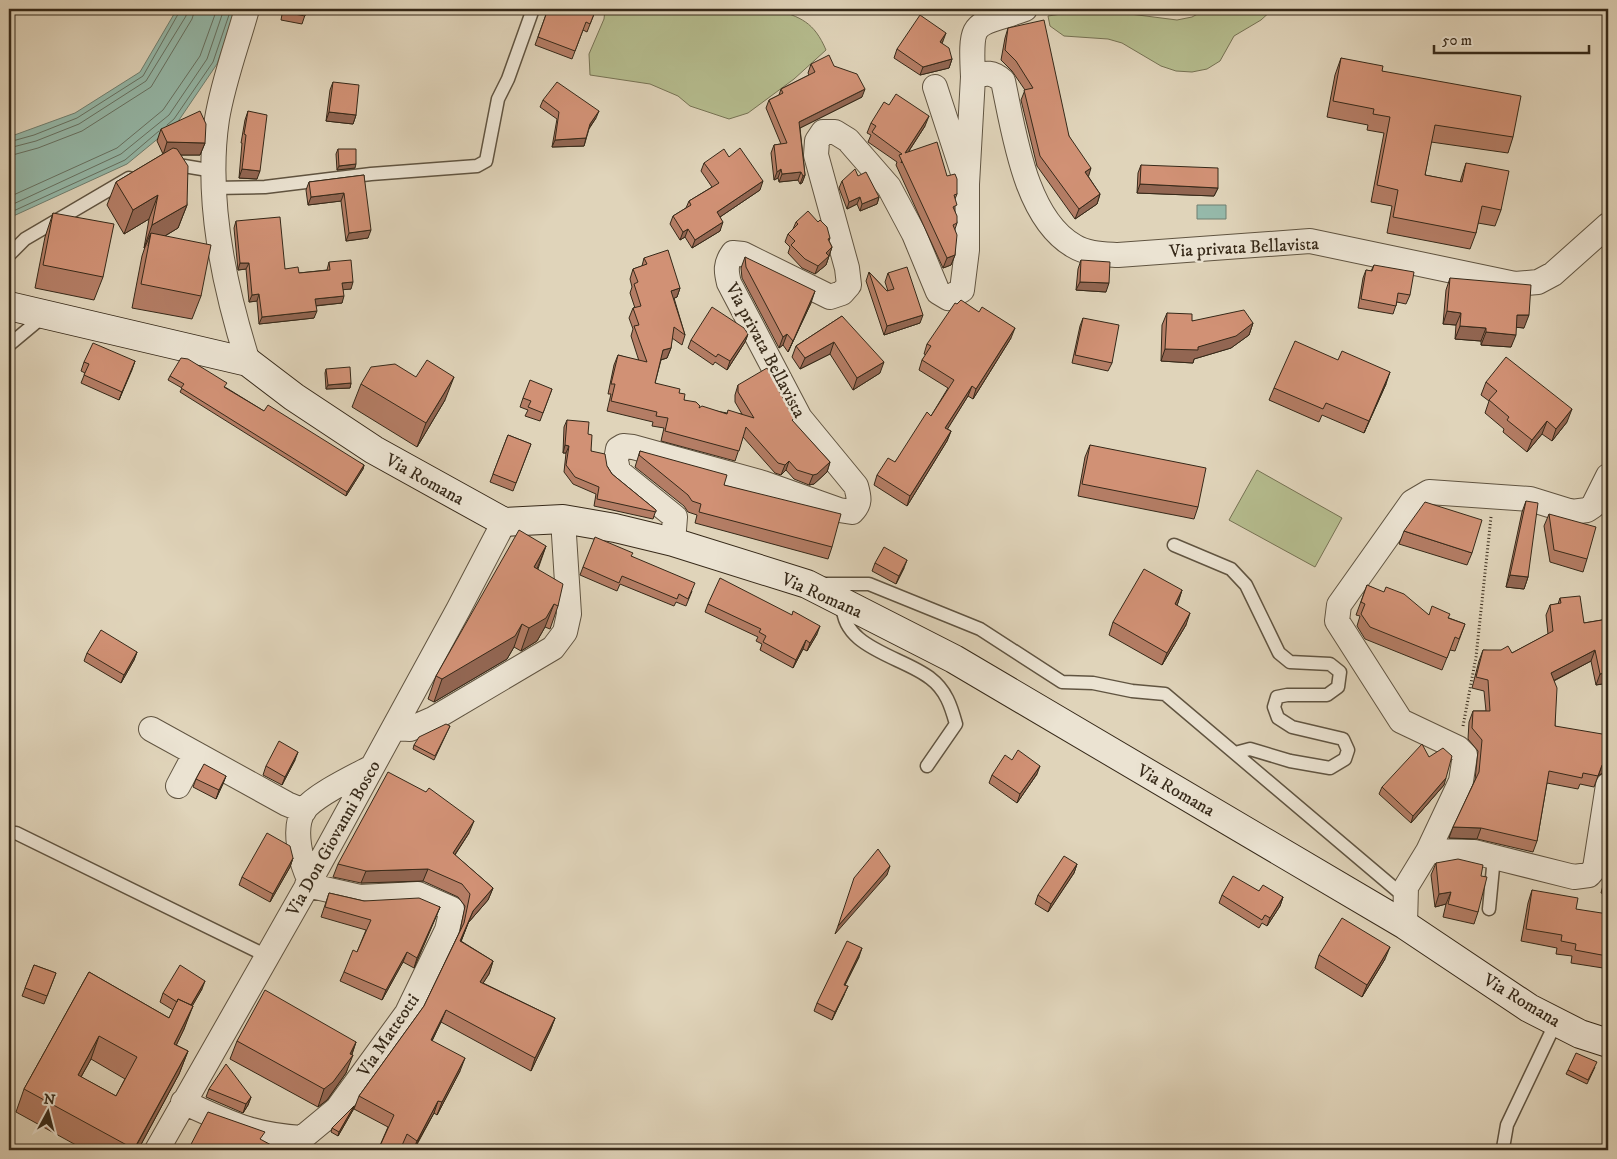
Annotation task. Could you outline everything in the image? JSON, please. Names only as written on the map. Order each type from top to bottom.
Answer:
[{"type":"street","points":[[247,9],[217,118],[214,180],[219,238],[238,330],[248,362]]},
{"type":"street","name":"Via privata Bellavista","points":[[673,542],[674,518],[618,471],[616,460],[618,449],[622,446],[633,447],[763,483],[839,510],[852,512],[858,506],[859,498],[856,486],[800,418],[729,283],[726,270],[727,260],[732,253],[743,254],[830,297],[842,293],[849,285],[847,268],[816,155],[817,141],[823,132],[835,132],[848,140],[889,187],[914,234],[938,292],[948,298],[962,290],[965,276],[967,184],[973,76],[971,44],[974,30],[984,22],[1025,9]]},
{"type":"street","name":"Via privata Bellavista","points":[[973,76],[984,73],[995,74],[1003,81],[1023,165],[1043,217],[1056,234],[1075,247],[1096,254],[1118,255],[1310,241],[1515,284],[1538,282],[1554,274],[1608,225]]},
{"type":"street","name":"Via privata Bellavista","points":[[935,88],[967,184]]},
{"type":"street","name":"Via Romana","points":[[9,306],[248,362],[294,397],[374,450],[504,522],[563,519],[615,528],[673,542],[807,584],[954,659],[1405,925],[1529,1008],[1580,1034],[1608,1043]]},
{"type":"street","points":[[1405,925],[1406,887],[1428,851],[1461,780],[1465,755],[1449,743],[1401,721],[1337,621],[1339,605],[1412,502],[1429,492],[1530,498],[1572,512],[1580,512],[1593,506],[1608,476]]},
{"type":"street","points":[[394,728],[410,729],[433,719],[553,648],[565,632],[569,614],[563,519]]},
{"type":"street","name":"Via Don Giovanni Bosco","points":[[157,1150],[394,728],[504,522]]},
{"type":"street","points":[[150,730],[287,804],[304,811]]},
{"type":"street","points":[[178,786],[195,754]]},
{"type":"street","points":[[308,883],[299,847],[304,811],[323,795],[372,767]]},
{"type":"street","points":[[1428,851],[1474,852],[1579,878],[1589,875],[1595,868],[1608,785]]},
{"type":"street","name":"Via Matteotti","points":[[183,1102],[245,1130],[273,1136],[302,1138],[337,1109],[408,1013],[448,930],[452,910],[418,894],[360,896],[308,883]]},
{"type":"lane","points":[[156,162],[214,180],[265,187],[370,174],[477,166],[486,161],[498,99],[508,79],[533,9]]},
{"type":"lane","points":[[9,255],[25,239],[140,172]]},
{"type":"lane","points":[[9,345],[46,314]]},
{"type":"lane","points":[[1174,544],[1231,570],[1246,585],[1279,653],[1290,662],[1330,664],[1340,672],[1338,687],[1327,695],[1287,694],[1277,697],[1274,707],[1278,718],[1292,727],[1343,739],[1348,750],[1345,760],[1330,768],[1290,761],[1250,749],[1235,753]]},
{"type":"lane","points":[[807,584],[869,584],[980,630],[1062,682],[1093,683],[1132,691],[1165,694],[1406,898]]},
{"type":"lane","points":[[843,602],[842,615],[857,638],[930,678],[949,699],[956,724],[927,766]]},
{"type":"lane","points":[[9,833],[16,833],[267,956]]},
{"type":"lane","points":[[1489,909],[1494,857]]},
{"type":"lane","points":[[1503,1148],[1507,1125],[1556,1022]]},
{"type":"path","points":[[1449,743],[1476,657],[1493,496]]},
{"type":"shaded area","points":[[605,9],[773,9],[806,22],[817,33],[826,50],[794,79],[748,113],[729,119],[690,106],[678,96],[650,84],[590,75],[589,54],[604,19]]},
{"type":"shaded area","points":[[1083,9],[1120,9],[1130,14],[1177,20],[1192,17],[1207,9],[1273,9],[1261,20],[1234,36],[1220,61],[1207,69],[1192,72],[1176,71],[1161,66],[1122,43],[1108,39],[1064,36],[1050,26],[1048,16]]},
{"type":"shaded area","points":[[1257,470],[1342,518],[1315,567],[1229,520]]},
{"type":"water","points":[[177,9],[236,9],[217,64],[177,123],[127,164],[9,218],[9,137],[75,113],[140,72]]},
{"type":"water","points":[[1197,205],[1226,205],[1226,219],[1197,219]]},
{"type":"building","points":[[285,9],[307,9],[305,16],[284,12]]},
{"type":"building","points":[[548,9],[596,9],[590,24],[586,22],[575,51],[538,37]]},
{"type":"building","points":[[920,15],[946,33],[940,42],[949,48],[952,59],[923,67],[897,49]]},
{"type":"building","points":[[1044,20],[1069,136],[1091,168],[1085,172],[1100,194],[1079,209],[1040,156],[1024,90],[1033,88],[1016,61],[1005,50],[1008,28]]},
{"type":"building","points":[[829,55],[834,66],[857,74],[865,89],[799,122],[805,175],[803,176],[801,172],[782,174],[781,169],[777,172],[774,145],[787,143],[769,100],[783,93],[781,89],[815,72],[811,64]]},
{"type":"building","points":[[1341,58],[1383,66],[1382,71],[1521,96],[1513,137],[1435,125],[1425,175],[1462,182],[1466,163],[1509,171],[1501,210],[1482,206],[1476,233],[1393,217],[1398,190],[1377,185],[1390,117],[1373,114],[1374,109],[1333,101]]},
{"type":"building","points":[[333,82],[359,85],[356,115],[329,112]]},
{"type":"building","points":[[557,82],[599,111],[590,124],[586,138],[555,140],[559,112],[543,100]]},
{"type":"building","points":[[896,94],[929,116],[905,153],[937,142],[947,176],[955,174],[957,179],[957,194],[954,195],[957,205],[953,207],[957,216],[957,223],[953,225],[957,235],[955,255],[947,258],[899,155],[902,154],[872,132],[876,126],[871,123],[884,102],[889,105]]},
{"type":"building","points":[[200,111],[206,124],[205,143],[167,142],[161,129]]},
{"type":"building","points":[[248,111],[267,115],[260,171],[242,169],[246,135],[244,134]]},
{"type":"building","points":[[173,148],[177,149],[188,166],[187,205],[152,225],[158,195],[133,210],[116,182]]},
{"type":"building","points":[[740,148],[763,181],[717,212],[723,222],[695,240],[688,229],[683,232],[673,216],[691,205],[689,201],[719,183],[704,163],[724,149],[729,157]]},
{"type":"building","points":[[338,149],[356,149],[356,164],[339,166]]},
{"type":"building","points":[[1141,165],[1218,168],[1218,188],[1140,184]]},
{"type":"building","points":[[855,169],[858,176],[866,172],[879,197],[862,204],[860,197],[849,202],[842,181]]},
{"type":"building","points":[[364,175],[371,230],[349,233],[344,193],[311,197],[309,182]]},
{"type":"building","points":[[808,211],[818,222],[820,220],[827,227],[830,238],[828,239],[832,247],[826,253],[829,256],[818,266],[805,259],[791,245],[795,241],[788,234],[798,224],[796,222]]},
{"type":"building","points":[[53,213],[114,224],[103,277],[43,265]]},
{"type":"building","points":[[280,217],[285,269],[298,267],[299,273],[330,270],[329,262],[351,260],[353,282],[342,283],[344,296],[315,299],[317,311],[262,317],[259,294],[252,295],[249,263],[240,263],[236,221]]},
{"type":"building","points":[[151,233],[211,245],[201,296],[141,284]]},
{"type":"building","points":[[668,250],[680,288],[671,291],[685,335],[674,327],[671,348],[663,350],[655,383],[680,389],[679,393],[685,394],[684,400],[696,402],[700,406],[699,408],[702,406],[727,414],[728,410],[754,418],[738,392],[738,385],[767,368],[794,419],[792,420],[830,462],[817,474],[813,475],[797,470],[789,461],[785,465],[778,463],[746,427],[739,451],[665,431],[668,418],[656,416],[657,412],[611,401],[615,384],[611,384],[618,355],[647,362],[634,326],[639,325],[633,308],[641,306],[634,284],[638,282],[633,269],[647,264],[644,258]]},
{"type":"building","points":[[745,257],[815,291],[793,341],[787,334],[783,337],[746,267]]},
{"type":"building","points":[[1081,260],[1110,262],[1109,283],[1080,282]]},
{"type":"building","points":[[1374,265],[1414,272],[1410,295],[1398,293],[1396,306],[1361,299],[1366,270],[1372,271]]},
{"type":"building","points":[[907,267],[923,315],[887,326],[869,272],[887,291],[894,289],[888,273]]},
{"type":"building","points":[[1450,278],[1531,285],[1529,315],[1517,315],[1516,335],[1486,332],[1486,328],[1460,326],[1461,313],[1447,311]]},
{"type":"building","points":[[961,300],[979,312],[982,307],[1015,328],[976,389],[972,386],[945,428],[951,431],[910,496],[877,475],[888,458],[895,462],[927,412],[931,416],[954,380],[922,360],[931,346],[927,344],[955,303],[957,304]]},
{"type":"building","points":[[712,307],[744,328],[748,334],[730,361],[718,354],[716,357],[691,340]]},
{"type":"building","points":[[1244,310],[1253,323],[1236,336],[1198,347],[1198,350],[1165,349],[1167,313],[1192,314],[1192,321]]},
{"type":"building","points":[[842,316],[884,362],[857,378],[834,342],[805,358],[796,346]]},
{"type":"building","points":[[1083,318],[1119,325],[1112,363],[1075,355]]},
{"type":"building","points":[[1295,341],[1338,360],[1342,351],[1390,372],[1369,421],[1326,403],[1323,409],[1274,388]]},
{"type":"building","points":[[93,343],[135,361],[122,392],[84,375],[89,364],[84,362]]},
{"type":"building","points":[[1506,357],[1572,409],[1556,429],[1547,421],[1532,440],[1507,420],[1509,417],[1489,400],[1497,391],[1486,382]]},
{"type":"building","points":[[181,358],[188,359],[227,383],[224,387],[264,411],[268,405],[364,465],[347,492],[181,388],[184,384],[170,376]]},
{"type":"building","points":[[427,360],[454,377],[426,423],[361,384],[371,367],[395,364],[416,377]]},
{"type":"building","points":[[350,367],[351,383],[328,385],[326,369]]},
{"type":"building","points":[[530,380],[552,389],[543,413],[528,407],[531,401],[523,398]]},
{"type":"building","points":[[567,420],[589,422],[588,434],[592,435],[591,451],[605,454],[607,466],[612,474],[656,510],[656,512],[597,499],[599,487],[575,477],[566,465],[569,446],[565,445]]},
{"type":"building","points":[[508,435],[531,444],[516,483],[493,474]]},
{"type":"building","points":[[1090,445],[1206,468],[1198,507],[1082,484]]},
{"type":"building","points":[[640,451],[727,475],[724,485],[841,514],[832,547],[699,512],[701,504],[692,501],[688,495],[639,455]]},
{"type":"building","points":[[1526,501],[1538,503],[1528,577],[1510,575]]},
{"type":"building","points":[[1425,502],[1482,520],[1472,553],[1404,531]]},
{"type":"building","points":[[1549,514],[1596,527],[1587,559],[1554,550]]},
{"type":"building","points":[[519,530],[546,546],[534,567],[563,584],[558,606],[554,604],[546,618],[529,628],[522,624],[515,636],[442,679],[436,676]]},
{"type":"building","points":[[595,537],[633,553],[631,556],[695,583],[688,599],[679,594],[677,599],[622,576],[619,583],[583,567]]},
{"type":"building","points":[[884,547],[907,560],[899,576],[875,563]]},
{"type":"building","points":[[1144,569],[1182,590],[1175,604],[1190,613],[1167,653],[1113,622]]},
{"type":"building","points":[[720,578],[792,615],[793,611],[820,626],[810,643],[806,640],[796,660],[763,642],[766,636],[759,632],[761,629],[708,604]]},
{"type":"building","points":[[1367,585],[1384,592],[1386,587],[1404,594],[1429,615],[1432,606],[1450,614],[1448,618],[1465,624],[1459,639],[1455,637],[1447,658],[1370,627],[1361,614],[1365,604],[1361,602]]},
{"type":"building","points":[[1580,596],[1584,623],[1608,619],[1608,672],[1600,674],[1595,650],[1551,673],[1557,688],[1555,726],[1608,735],[1608,761],[1602,765],[1598,776],[1583,773],[1582,778],[1549,771],[1537,841],[1481,828],[1453,827],[1479,772],[1482,740],[1472,728],[1473,711],[1490,711],[1488,680],[1476,677],[1483,650],[1501,650],[1508,646],[1512,653],[1553,631],[1550,605],[1561,603],[1560,598]]},
{"type":"building","points":[[101,630],[137,652],[124,675],[87,653]]},
{"type":"building","points":[[446,724],[450,726],[435,756],[414,745],[419,737]]},
{"type":"building","points":[[279,741],[298,752],[285,777],[266,766]]},
{"type":"building","points":[[1422,744],[1429,757],[1443,748],[1452,756],[1446,778],[1413,816],[1382,787]]},
{"type":"building","points":[[1018,750],[1040,766],[1020,794],[992,775],[1005,755],[1012,760]]},
{"type":"building","points":[[204,764],[226,776],[219,790],[196,779]]},
{"type":"building","points":[[388,772],[426,792],[429,788],[474,821],[453,853],[493,888],[473,911],[460,941],[493,961],[480,982],[555,1018],[535,1058],[446,1010],[431,1040],[465,1058],[442,1102],[438,1101],[417,1141],[407,1134],[400,1150],[390,1150],[380,1146],[394,1115],[359,1096],[424,1006],[464,923],[470,894],[462,884],[428,869],[366,871],[338,864]]},
{"type":"building","points":[[267,833],[290,846],[293,858],[273,894],[242,877]]},
{"type":"building","points":[[878,849],[890,866],[838,926],[854,878]]},
{"type":"building","points":[[1064,856],[1077,864],[1051,904],[1038,895]]},
{"type":"building","points":[[1458,859],[1483,865],[1481,876],[1487,877],[1478,912],[1448,904],[1451,892],[1439,894],[1436,863]]},
{"type":"building","points":[[1608,869],[1608,886],[1604,885]]},
{"type":"building","points":[[1233,876],[1259,891],[1263,885],[1283,897],[1270,918],[1265,915],[1262,920],[1222,895]]},
{"type":"building","points":[[1532,890],[1578,898],[1576,909],[1608,914],[1607,956],[1575,950],[1576,944],[1561,941],[1562,935],[1526,929]]},
{"type":"building","points":[[329,893],[364,901],[419,898],[440,907],[417,958],[407,952],[386,990],[344,972],[353,950],[357,952],[371,920],[325,907]]},
{"type":"building","points":[[1342,918],[1390,947],[1367,985],[1319,955]]},
{"type":"building","points":[[847,941],[862,948],[844,985],[848,986],[835,1012],[817,1003]]},
{"type":"building","points":[[34,965],[56,973],[47,996],[25,988]]},
{"type":"building","points":[[180,965],[205,981],[191,1005],[178,999],[177,1002],[163,993]]},
{"type":"building","points":[[89,972],[169,1018],[178,999],[193,1006],[174,1044],[188,1051],[134,1149],[24,1089]],"holes":[[[99,1036],[137,1057],[116,1096],[78,1075]]]},
{"type":"building","points":[[265,990],[356,1042],[350,1054],[353,1055],[333,1082],[324,1089],[237,1041]]},
{"type":"building","points":[[1576,1053],[1597,1062],[1588,1080],[1568,1070]]},
{"type":"building","points":[[226,1064],[251,1097],[246,1104],[209,1089]]},
{"type":"building","points":[[354,1106],[339,1132],[332,1128]]},
{"type":"building","points":[[208,1112],[265,1132],[260,1139],[273,1146],[271,1150],[188,1150]]}]
